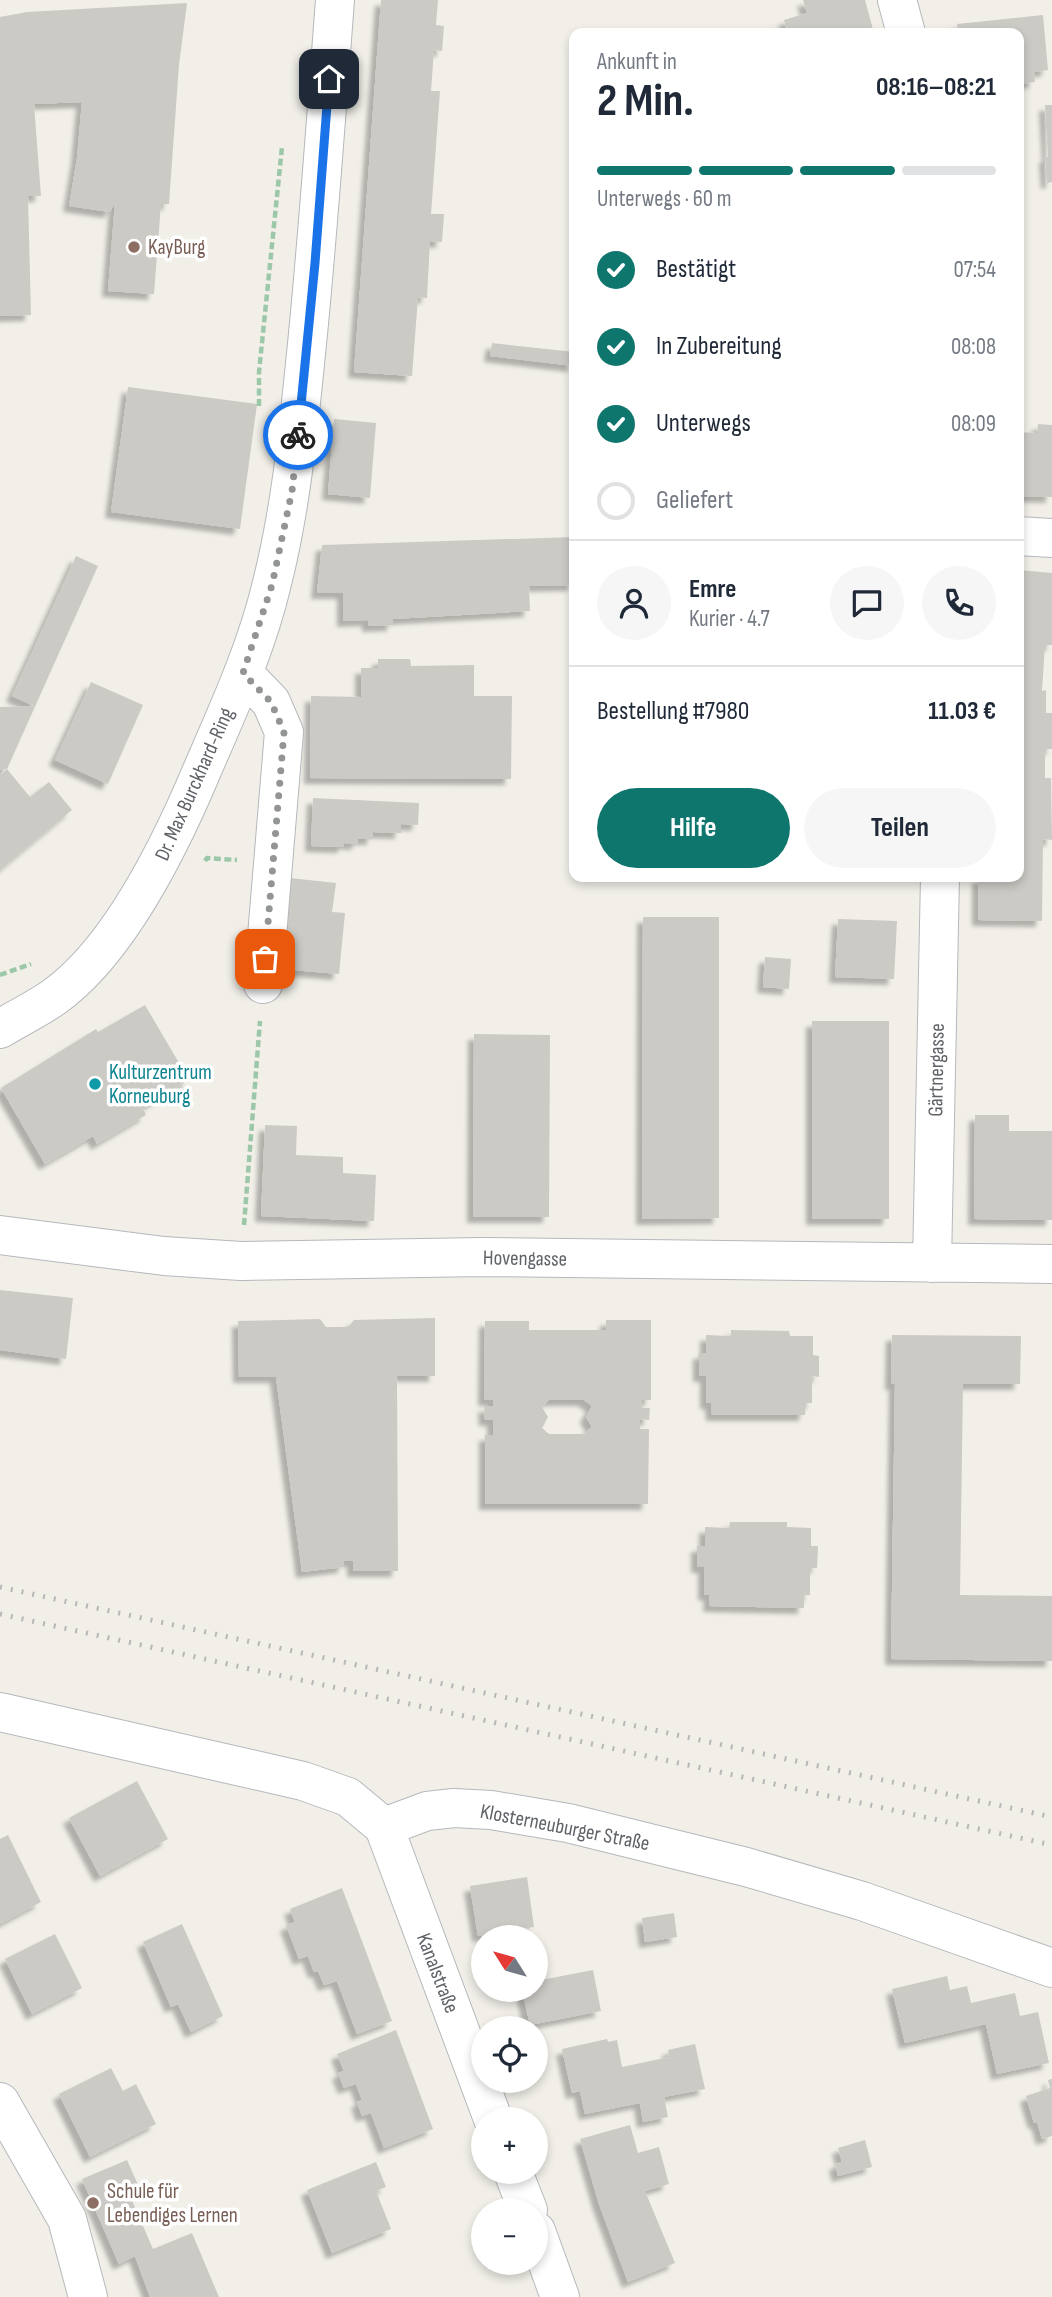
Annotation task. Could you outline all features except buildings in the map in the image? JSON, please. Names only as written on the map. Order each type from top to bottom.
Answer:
[{"type":"street","points":[[243,673],[272,585],[292,491],[315,263],[335,0]]},
{"type":"street","points":[[897,0],[905,28]]},
{"type":"street","points":[[1024,536],[1052,538]]},
{"type":"street","name":"Dr. Max Burckhard-Ring","points":[[0,1028],[54,997],[84,971],[113,935],[157,868],[191,797],[243,673],[271,702],[284,732],[263,984]]},
{"type":"street","name":"Gärtnergasse","points":[[932,1263],[940,882]]},
{"type":"street","name":"Hovengasse","points":[[0,1235],[164,1256],[241,1261],[483,1257],[1052,1265]]},
{"type":"street","points":[[0,1712],[303,1781],[348,1797],[384,1828]]},
{"type":"street","name":"Klosterneuburger Straße","points":[[384,1828],[427,1811],[454,1808],[491,1810],[568,1823],[746,1867],[862,1901],[1052,1968]]},
{"type":"street","name":"Kanalstraße","points":[[384,1828],[489,2107]]},
{"type":"street","points":[[0,2102],[67,2219],[88,2297]]},
{"type":"street","points":[[548,2264],[560,2297]]},
{"type":"path","points":[[258,415],[261,358],[283,139]]},
{"type":"path","points":[[0,975],[32,963]]},
{"type":"path","points":[[241,1261],[263,984]]},
{"type":"railway","points":[[0,1587],[1052,1817]]},
{"type":"railway","points":[[0,1614],[1052,1845]]},
{"type":"way so far","points":[[265,959],[284,732],[271,702],[243,673],[272,585],[292,491],[298,435]]},
{"type":"place","name":"KayBurg","points":[[134,247]]},
{"type":"place","name":"Kulturzentrum Korneuburg","points":[[95,1084]]},
{"type":"place","name":"Schule für Lebendiges Lernen","points":[[93,2203]]},
{"type":"route","points":[[298,435],[329,79]]}]
